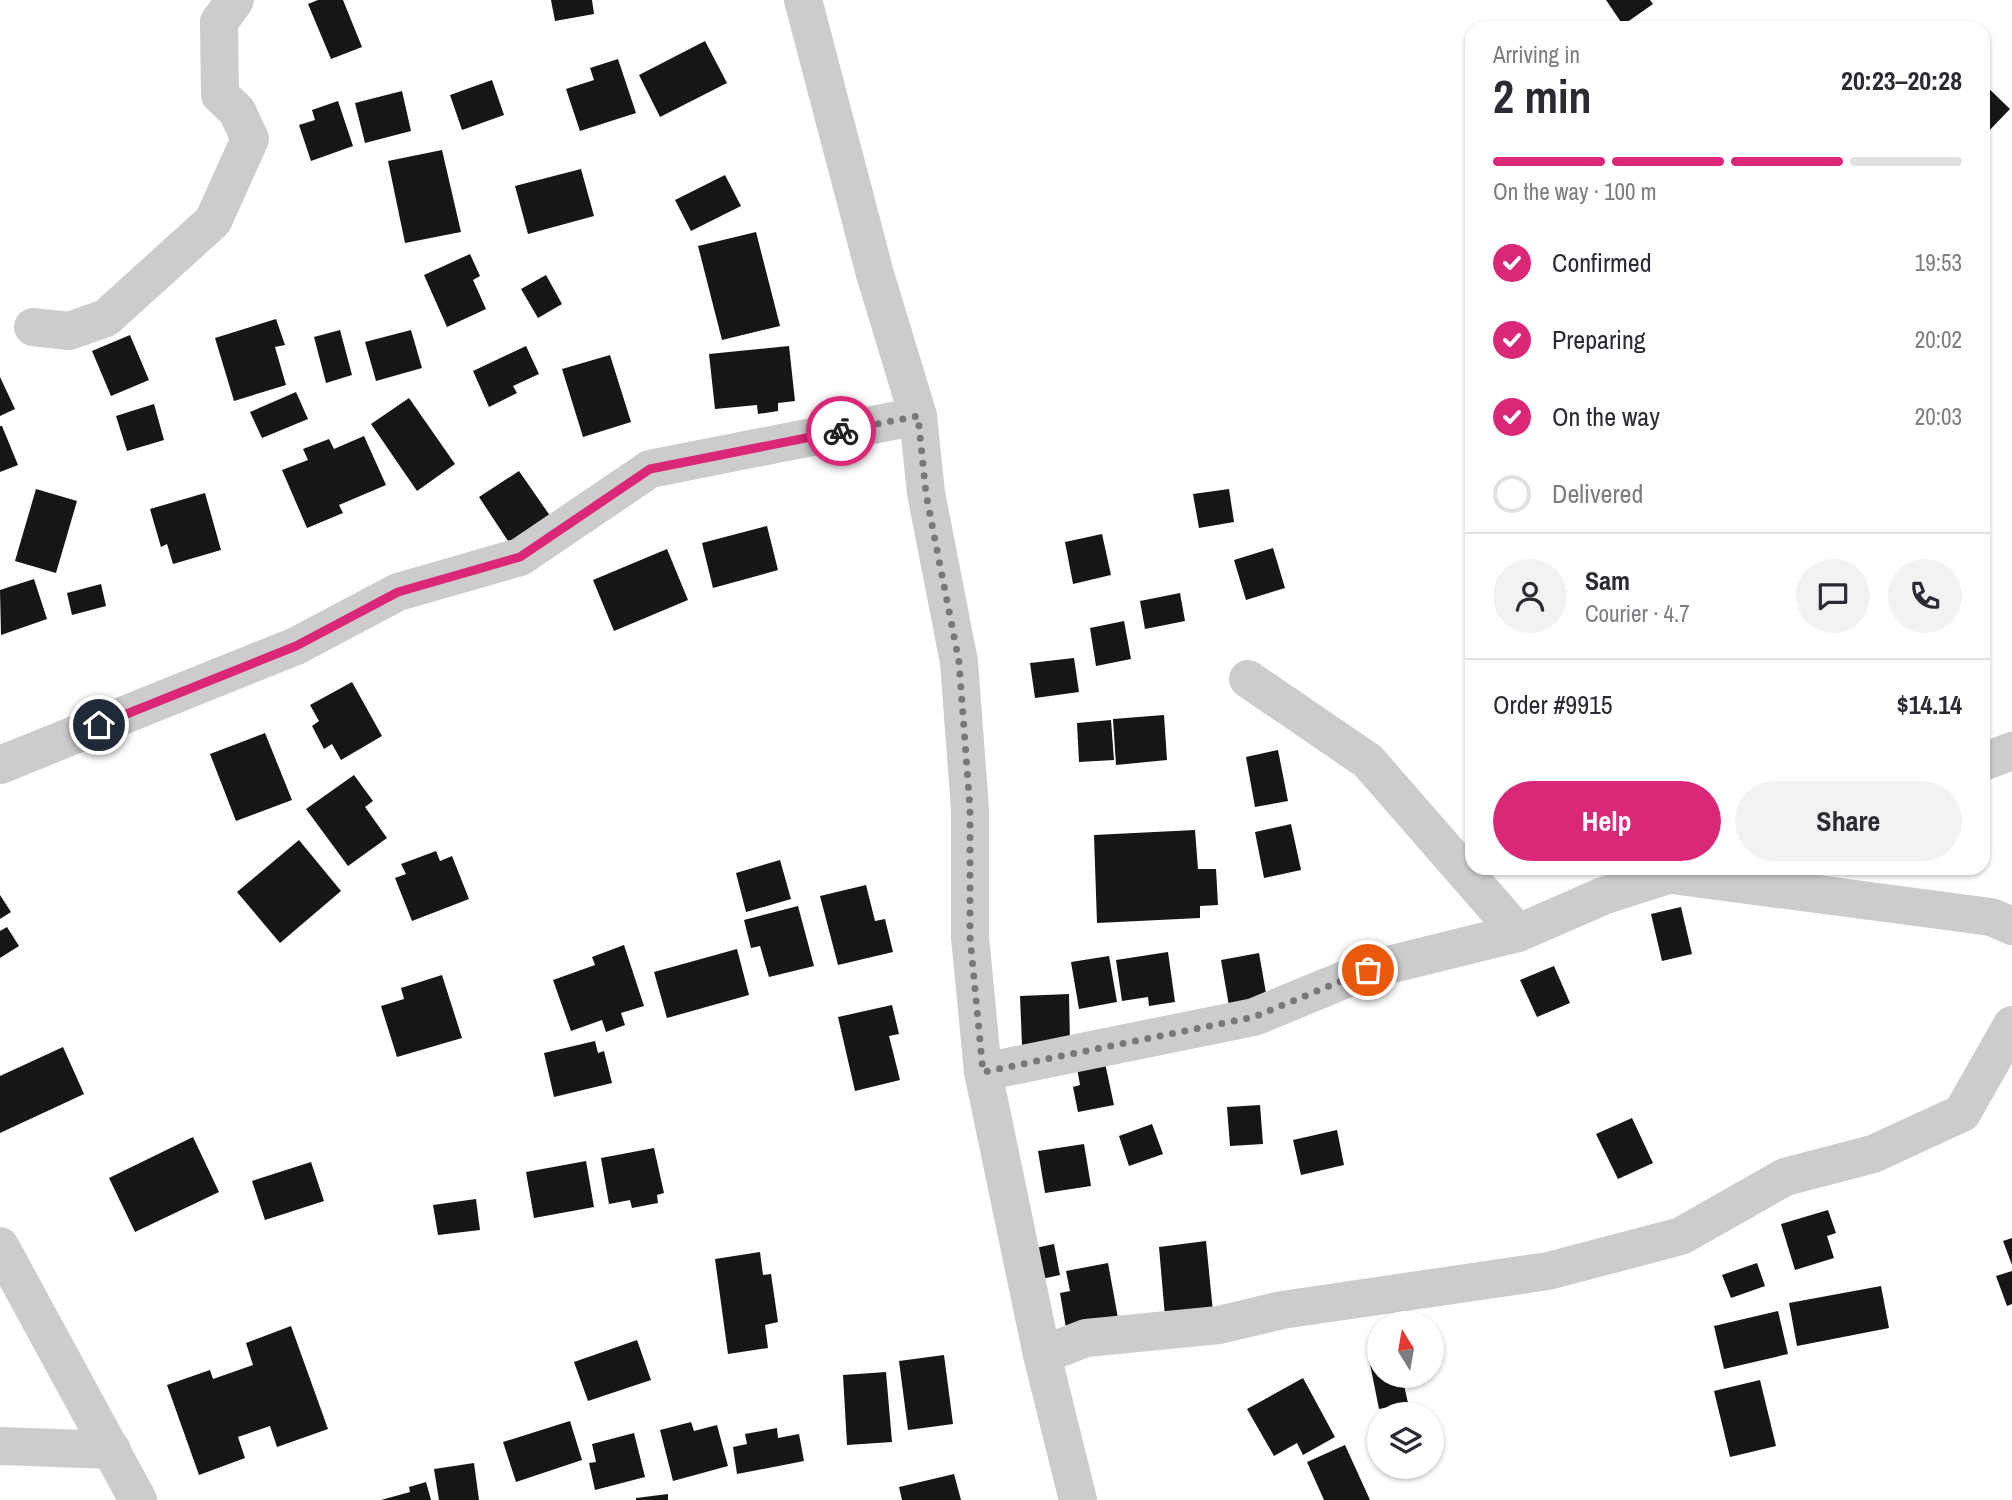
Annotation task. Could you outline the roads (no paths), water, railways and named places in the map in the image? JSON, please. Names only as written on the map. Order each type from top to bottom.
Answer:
[{"type":"street","points":[[33,327],[69,331],[106,318],[213,221],[250,139],[237,111],[220,95],[219,22],[235,0]]},
{"type":"street","points":[[803,0],[875,274],[918,416],[926,494],[959,662],[970,809],[970,937],[983,1072],[1042,1355],[1078,1500]]},
{"type":"street","points":[[0,765],[296,646],[398,592],[520,557],[650,469],[918,416]]},
{"type":"street","points":[[1248,679],[1368,761],[1465,872]]},
{"type":"street","points":[[1990,759],[2012,751]]},
{"type":"street","points":[[1467,875],[1518,933]]},
{"type":"street","points":[[983,1072],[1254,1017],[1368,970],[1518,933],[1603,896],[1669,875]]},
{"type":"street","points":[[1708,875],[1991,917],[2012,926]]},
{"type":"street","points":[[1042,1355],[1086,1338],[1219,1325],[1282,1310],[1548,1270],[1681,1236],[1785,1177],[1872,1154],[1962,1113],[2012,1025]]},
{"type":"street","points":[[0,1246],[138,1500]]},
{"type":"street","points":[[0,1446],[112,1450]]}]
